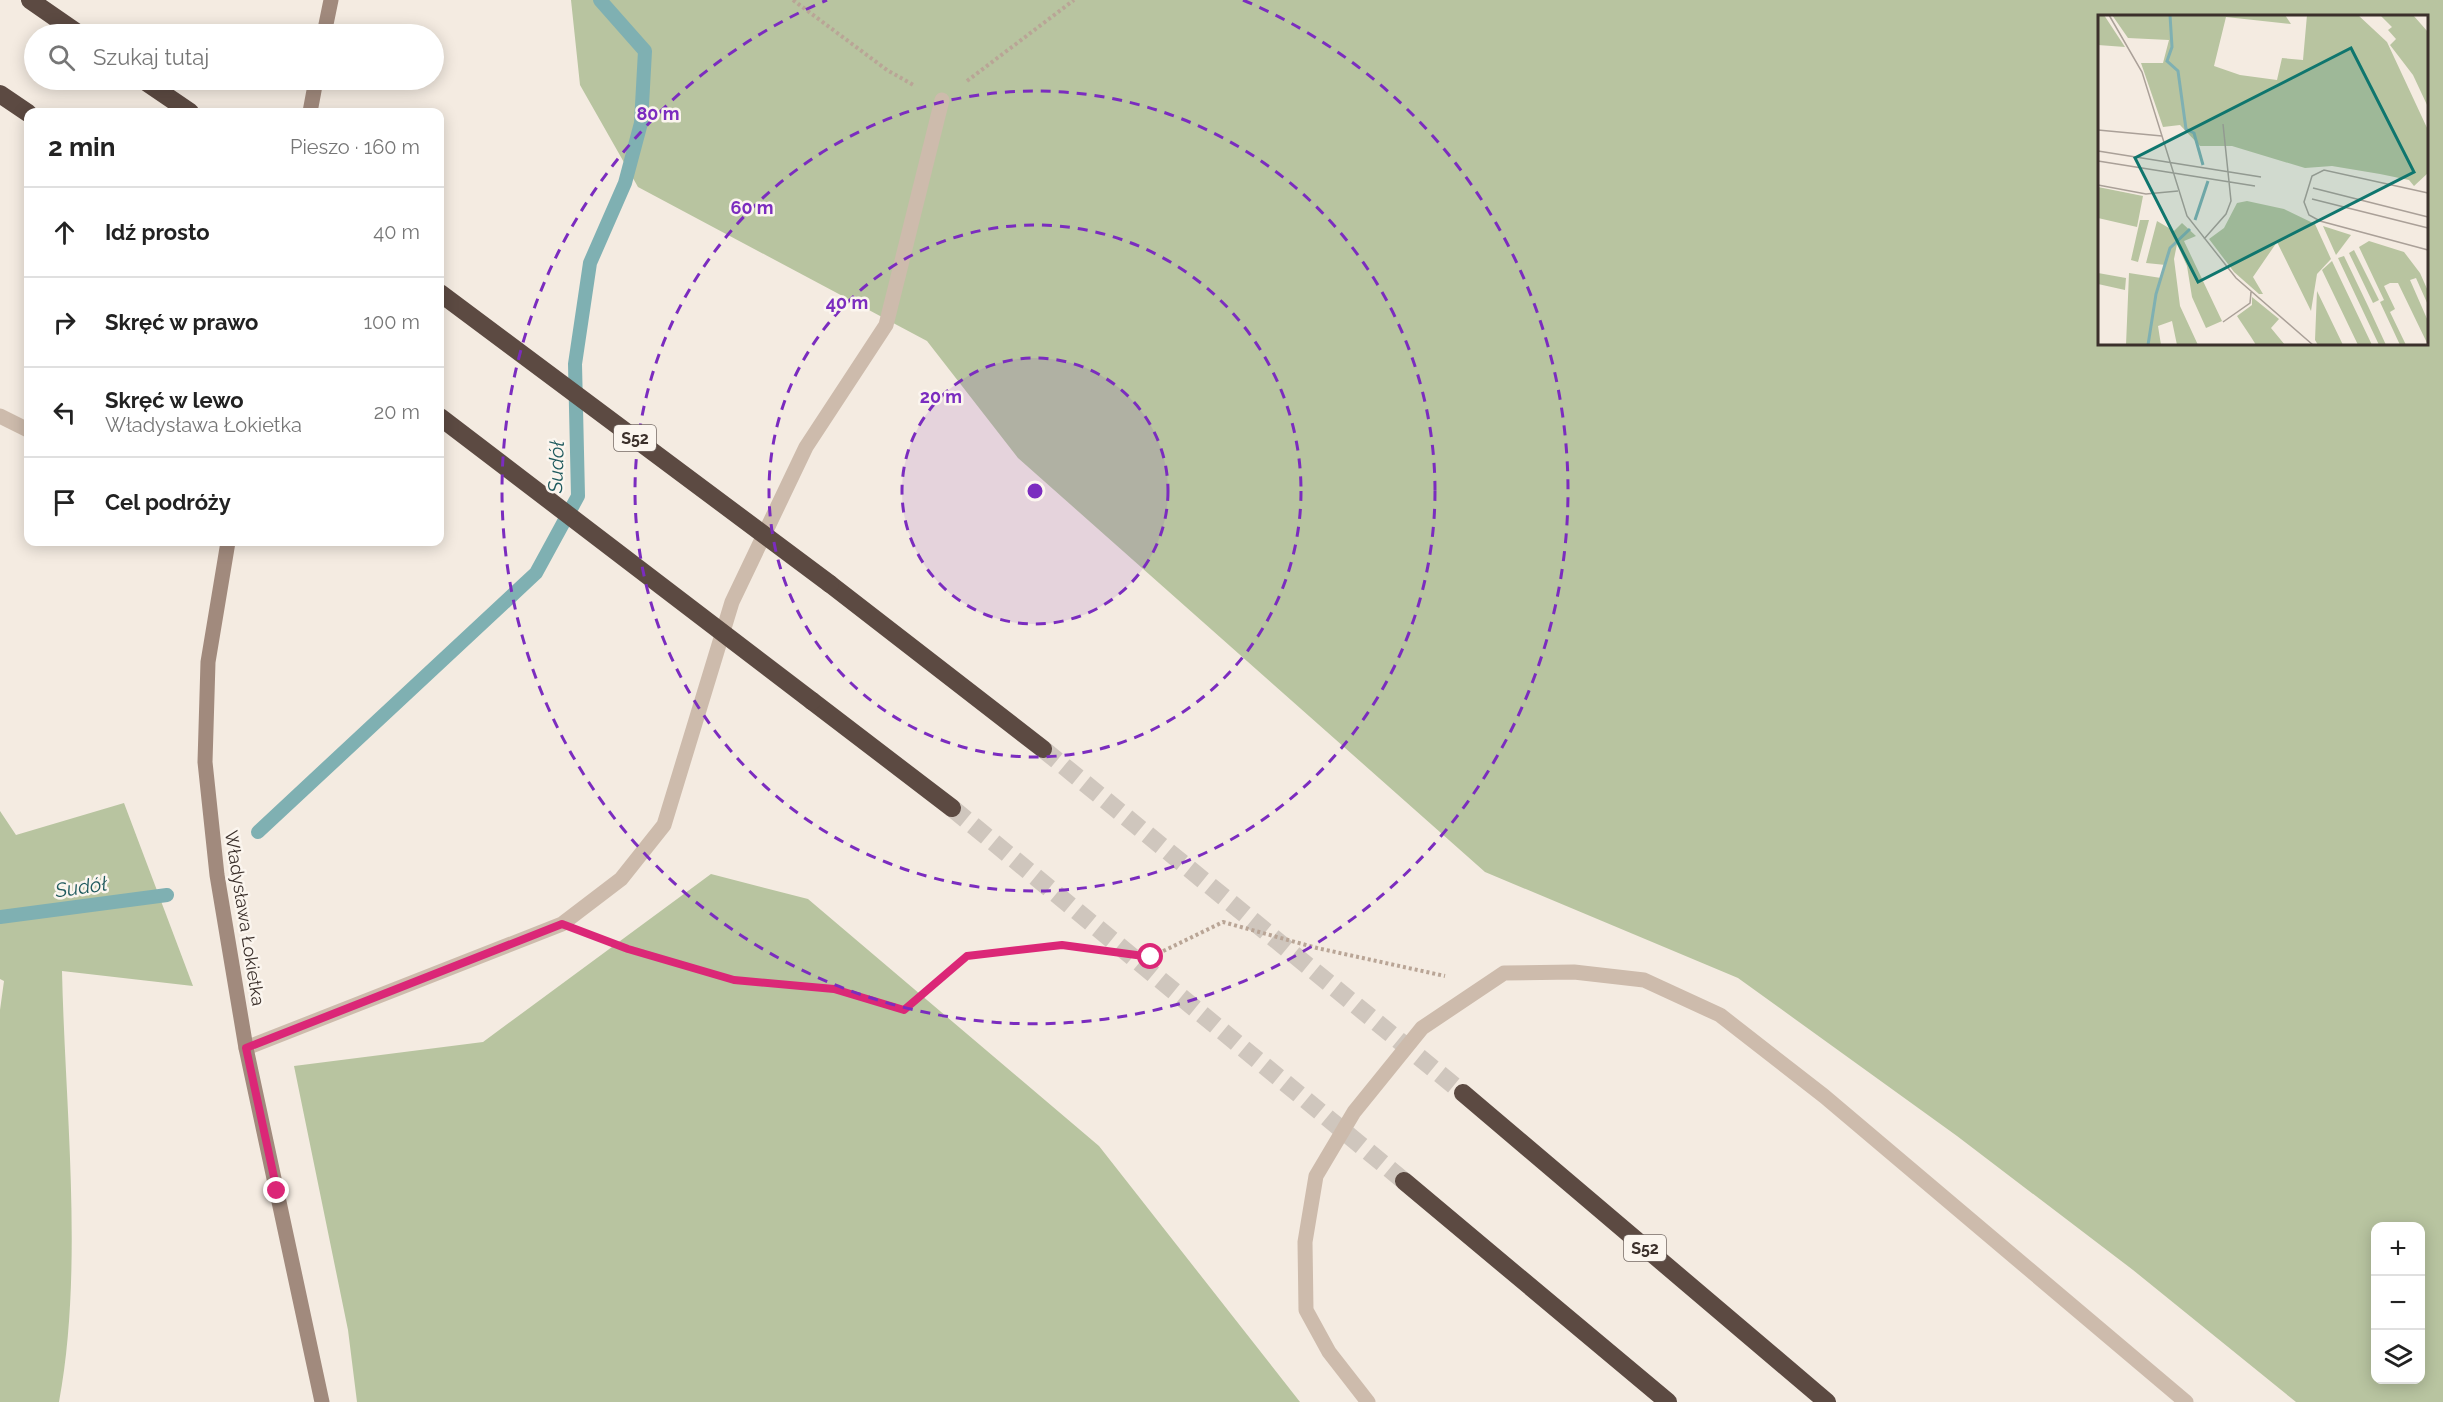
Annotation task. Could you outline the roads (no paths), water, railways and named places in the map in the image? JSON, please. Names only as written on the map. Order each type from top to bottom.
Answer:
[{"type":"highway","points":[[30,0],[64,24]]},
{"type":"highway","points":[[158,90],[184,108]]},
{"type":"highway","points":[[0,94],[24,110]]},
{"type":"highway","name":"S52","points":[[444,296],[830,584],[1043,749]]},
{"type":"highway","points":[[444,420],[952,808]]},
{"type":"highway","name":"S52","points":[[1463,1093],[1827,1402]]},
{"type":"highway","points":[[1404,1181],[1668,1402]]},
{"type":"street","points":[[326,24],[331,0]]},
{"type":"street","points":[[311,108],[314,90]]},
{"type":"street","points":[[246,1048],[562,924],[621,879],[664,825],[732,602],[806,447],[886,325],[942,100]]},
{"type":"street","points":[[0,416],[24,428]]},
{"type":"street","name":"Władysława Łokietka","points":[[227,546],[208,662],[205,762],[216,875],[246,1048],[321,1402]]},
{"type":"street","points":[[1368,1402],[1329,1352],[1306,1310],[1305,1242],[1316,1176],[1354,1112],[1422,1028],[1504,974],[1586,973],[1644,980],[1720,1015],[1824,1096],[2186,1402]]},
{"type":"waterway","name":"Sudół","points":[[258,832],[536,573],[578,496],[575,364],[590,263],[625,183],[641,123],[645,51],[600,0]]},
{"type":"waterway","name":"Sudół","points":[[0,917],[167,895]]},
{"type":"tunnel","points":[[1043,749],[1463,1093]]},
{"type":"tunnel","points":[[952,808],[1404,1181]]}]
